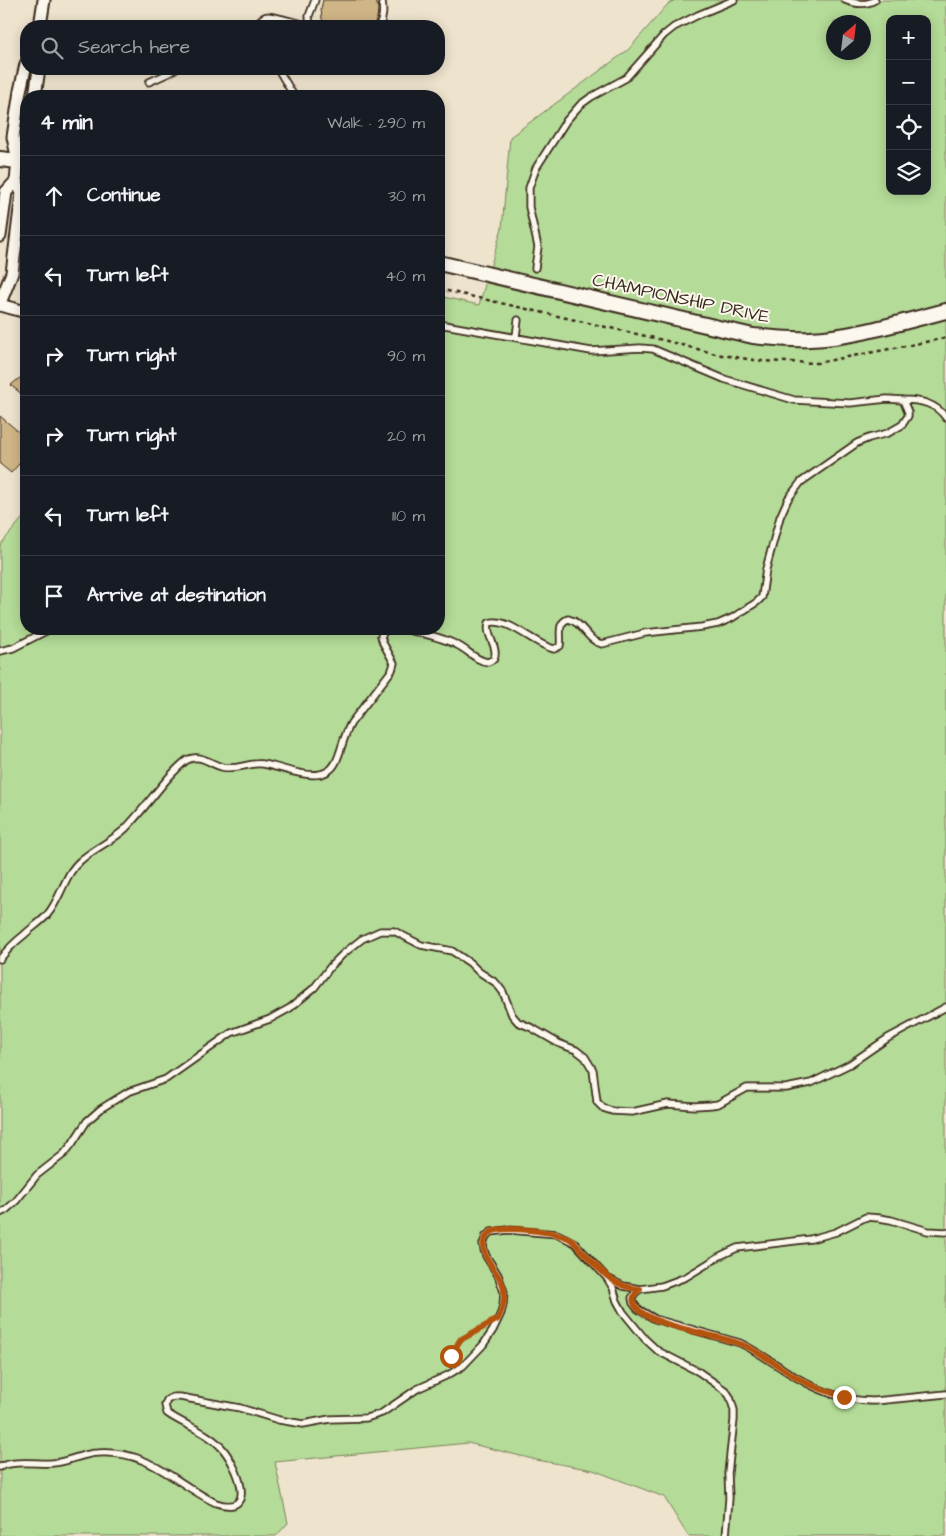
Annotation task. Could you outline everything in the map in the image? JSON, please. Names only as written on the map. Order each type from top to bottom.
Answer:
[{"type":"street","points":[[41,20],[44,0]]},
{"type":"street","points":[[20,90],[24,75]]},
{"type":"street","points":[[36,90],[38,75]]},
{"type":"street","points":[[20,91],[13,137],[20,156]]},
{"type":"street","points":[[0,159],[20,162]]},
{"type":"street","points":[[0,236],[6,192],[16,181],[20,168]]},
{"type":"street","points":[[16,181],[20,189]]},
{"type":"street","points":[[20,209],[12,273],[0,304],[20,310]]},
{"type":"street","name":"CHAMPIONSHIP DRIVE","points":[[445,264],[753,336],[783,339],[811,339],[846,335],[946,311]]},
{"type":"lane","points":[[309,20],[315,0]]},
{"type":"lane","points":[[382,0],[382,20]]},
{"type":"lane","points":[[535,268],[538,247],[528,207],[529,188],[536,168],[566,121],[580,105],[591,97],[626,78],[664,35],[674,27],[734,0]]},
{"type":"lane","points":[[845,0],[859,4],[875,0]]},
{"type":"lane","points":[[261,20],[267,16],[274,16],[283,20]]},
{"type":"lane","points":[[149,82],[165,75]]},
{"type":"lane","points":[[282,75],[290,90]]},
{"type":"lane","points":[[516,337],[518,320]]},
{"type":"lane","points":[[445,325],[591,351],[653,349],[724,379],[794,400],[850,403],[887,399],[903,400],[930,404],[941,411],[946,418]]},
{"type":"lane","points":[[427,635],[460,646],[481,661],[488,662],[494,659],[496,652],[488,629],[489,623],[492,621],[506,624],[541,644],[554,649],[560,646],[560,626],[563,621],[568,619],[574,621],[595,642],[602,644],[645,633],[718,624],[732,618],[757,602],[762,596],[766,569],[780,517],[795,489],[806,478],[858,443],[868,438],[888,434],[902,425],[908,416],[907,407],[903,400]]},
{"type":"lane","points":[[0,651],[12,648],[38,635]]},
{"type":"lane","points":[[0,959],[16,941],[47,915],[73,869],[79,862],[122,831],[186,761],[193,758],[201,758],[229,768],[262,764],[314,775],[325,773],[330,769],[336,762],[351,723],[392,670],[394,663],[382,639],[383,635]]},
{"type":"lane","points":[[0,1213],[16,1201],[37,1174],[64,1154],[87,1121],[102,1108],[128,1092],[166,1079],[231,1033],[270,1019],[290,1008],[310,992],[331,966],[358,942],[373,933],[384,930],[399,932],[422,945],[452,951],[496,983],[503,992],[512,1015],[518,1022],[558,1043],[576,1050],[585,1057],[593,1070],[597,1102],[603,1108],[612,1112],[632,1112],[668,1104],[718,1104],[747,1088],[786,1088],[812,1083],[850,1064],[888,1038],[946,1007]]},
{"type":"lane","points":[[607,1278],[623,1286],[640,1289],[662,1286],[686,1277],[737,1248],[811,1238],[836,1232],[866,1217],[879,1218],[928,1231],[946,1232]]},
{"type":"lane","points":[[0,1467],[5,1464],[14,1463],[55,1463],[92,1453],[113,1453],[132,1456],[148,1461],[212,1501],[222,1505],[230,1505],[238,1501],[242,1492],[239,1476],[222,1448],[212,1438],[167,1413],[165,1405],[169,1398],[180,1397],[232,1406],[279,1420],[303,1424],[330,1419],[366,1418],[382,1413],[417,1389],[463,1366],[487,1340],[503,1305],[503,1288],[484,1250],[483,1244],[486,1236],[490,1232],[514,1230],[550,1233],[562,1235],[575,1243],[607,1278],[623,1312],[645,1340],[658,1351],[698,1372],[716,1384],[726,1391],[732,1400],[734,1420],[728,1472],[726,1536]]},
{"type":"lane","points":[[640,1289],[632,1298],[638,1310],[666,1323],[740,1343],[802,1380],[833,1394],[866,1401],[946,1394]]},
{"type":"path","points":[[448,1375],[451,1356],[460,1340],[498,1319]]},
{"type":"green space","points":[[675,0],[946,0],[946,1536],[688,1536],[664,1497],[593,1470],[537,1460],[468,1443],[275,1462],[288,1523],[276,1536],[0,1536],[0,545],[20,521],[20,635],[445,635],[445,297],[479,305],[502,228],[510,137],[628,50],[668,4]]},
{"type":"building","points":[[323,0],[376,0],[378,9],[376,20],[323,20],[321,9]]},
{"type":"building","points":[[20,378],[20,393],[11,385]]},
{"type":"building","points":[[0,416],[20,433],[20,463],[11,473],[0,464]]},
{"type":"route","points":[[451,1356],[457,1343],[463,1337],[498,1319],[501,1313],[504,1297],[503,1288],[484,1250],[483,1244],[486,1236],[490,1232],[508,1230],[550,1233],[562,1235],[572,1241],[607,1278],[623,1286],[640,1289],[632,1298],[638,1310],[666,1323],[740,1343],[793,1376],[823,1390],[844,1397]]}]
